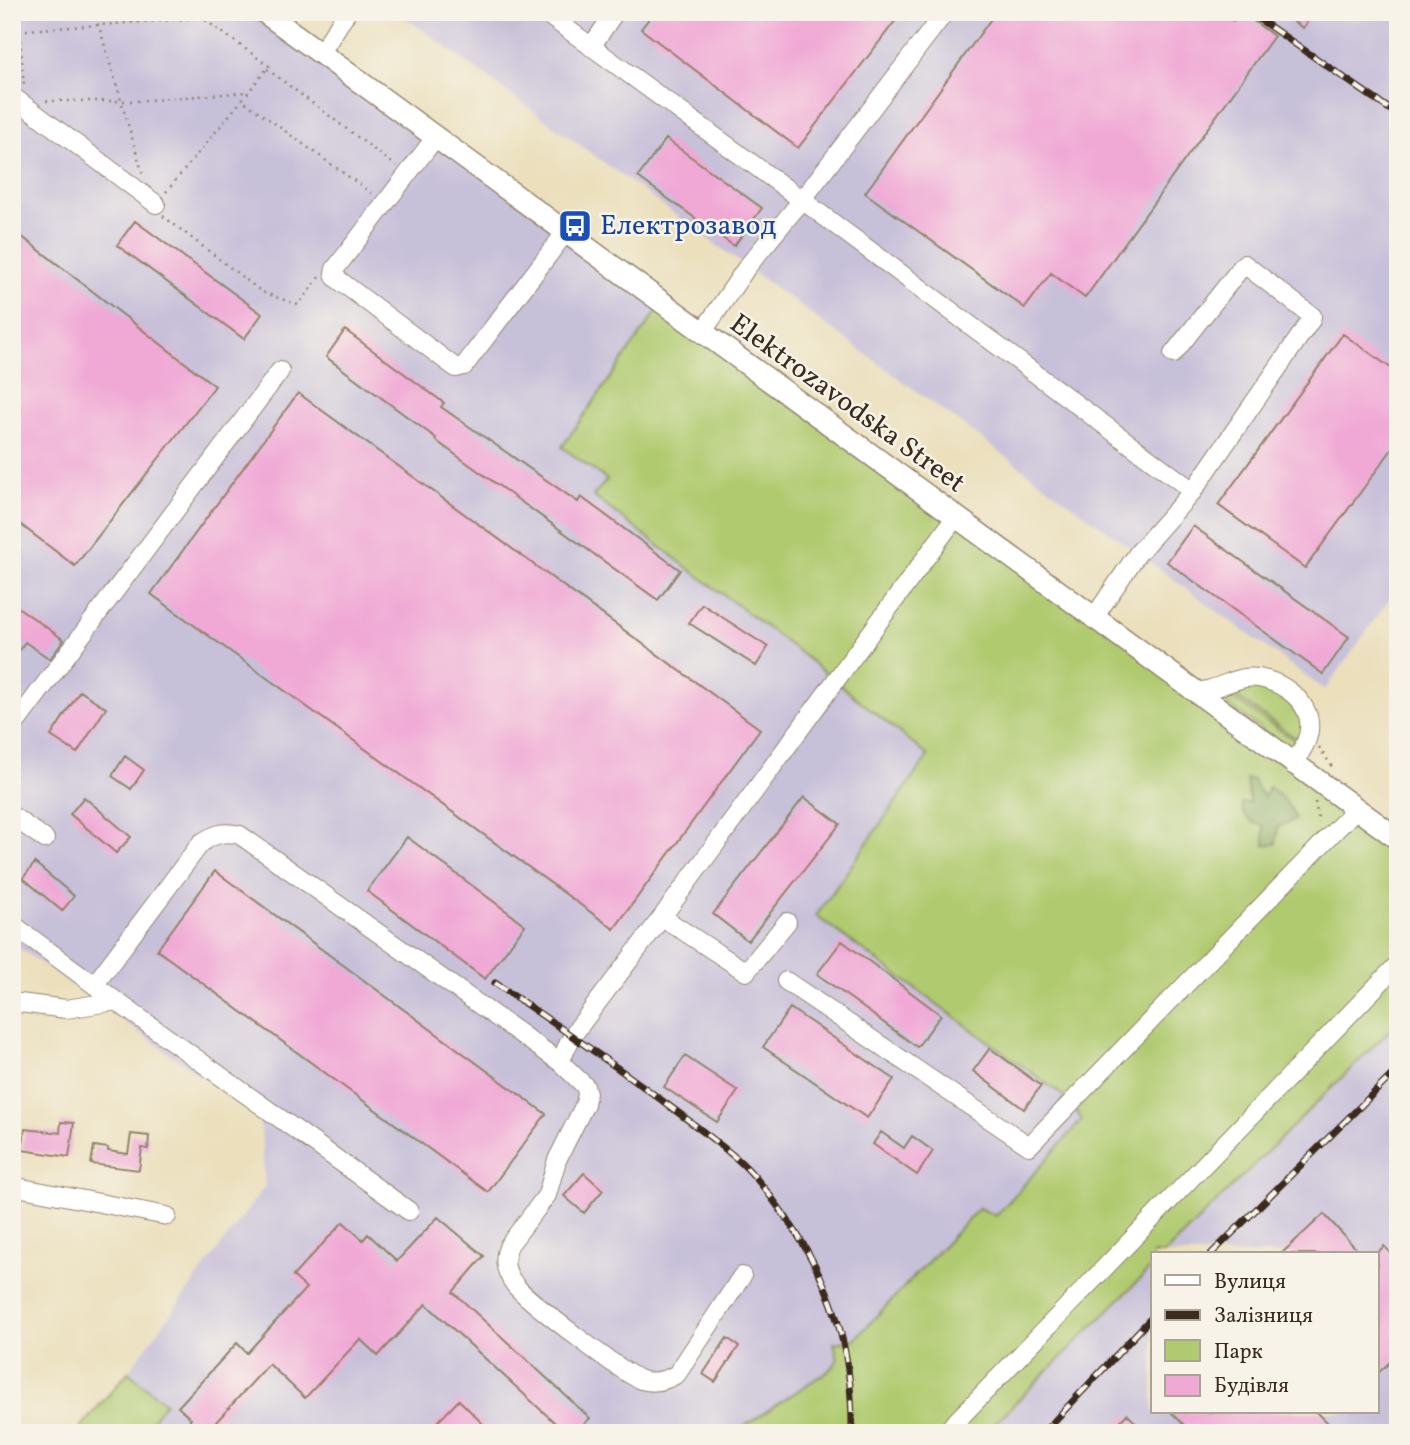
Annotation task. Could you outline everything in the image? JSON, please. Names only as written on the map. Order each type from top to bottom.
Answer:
[{"type":"main road","name":"Elektrozavodska Street","points":[[264,12],[1398,839]]},
{"type":"street","points":[[320,54],[347,12]]},
{"type":"street","points":[[544,12],[1193,491]]},
{"type":"street","points":[[591,47],[615,12]]},
{"type":"street","points":[[702,333],[747,267],[802,200],[945,12]]},
{"type":"street","points":[[12,96],[153,202]]},
{"type":"street","points":[[435,138],[334,273],[347,286],[460,369],[565,233]]},
{"type":"street","points":[[1093,619],[1138,553],[1193,491],[1312,316],[1244,264],[1173,354]]},
{"type":"street","points":[[12,728],[280,370]]},
{"type":"street","points":[[560,1062],[572,1035],[663,917],[956,519]]},
{"type":"street","points":[[1192,691],[1203,692],[1253,677],[1290,692],[1301,702],[1310,719],[1309,734],[1293,765]]},
{"type":"street","points":[[786,981],[1029,1146],[1356,809]]},
{"type":"street","points":[[12,816],[45,839]]},
{"type":"street","points":[[95,984],[201,843],[224,831],[240,835],[560,1062],[585,1086],[585,1104],[564,1144],[547,1195],[505,1254],[505,1266],[517,1288],[627,1374],[653,1382],[666,1381],[677,1374],[742,1276]]},
{"type":"street","points":[[663,917],[746,972],[787,922]]},
{"type":"street","points":[[12,924],[409,1211]]},
{"type":"street","points":[[945,1433],[1398,964]]},
{"type":"street","points":[[12,1002],[66,1009],[116,1001]]},
{"type":"street","points":[[12,1186],[167,1216]]},
{"type":"path","points":[[18,12],[27,107],[38,101],[121,101],[248,92]]},
{"type":"path","points":[[90,12],[99,26],[153,209],[262,292],[298,306],[323,274]]},
{"type":"path","points":[[153,202],[269,66],[194,12]]},
{"type":"path","points":[[12,31],[202,18]]},
{"type":"path","points":[[266,69],[407,174]]},
{"type":"path","points":[[242,100],[385,203]]},
{"type":"shaded area","points":[[12,12],[264,12],[662,304],[607,480],[594,497],[803,655],[928,756],[817,916],[1069,1100],[1082,1120],[995,1216],[979,1208],[855,1339],[835,1343],[838,1359],[832,1368],[734,1433],[142,1433],[165,1403],[128,1372],[265,1186],[260,1117],[12,943]]},
{"type":"shaded area","points":[[398,12],[1398,12],[1398,587],[1325,690]]},
{"type":"shaded area","points":[[1398,1022],[1398,1433],[985,1433],[1151,1268],[1151,1414],[1378,1414],[1378,1252],[1166,1252]]},
{"type":"green space","points":[[662,304],[1398,839],[1398,1022],[1166,1252],[1151,1252],[1151,1268],[985,1433],[734,1433],[832,1368],[838,1359],[834,1343],[855,1339],[979,1208],[996,1216],[1082,1120],[1069,1100],[816,916],[928,756],[803,655],[593,496],[607,480],[562,447]]},
{"type":"green space","points":[[1259,684],[1288,699],[1305,721],[1300,741],[1226,690]]},
{"type":"green space","points":[[1222,691],[1299,743],[1295,749],[1290,750],[1216,697]]},
{"type":"green space","points":[[1246,779],[1253,780],[1264,797],[1269,787],[1274,790],[1282,797],[1296,819],[1278,827],[1276,844],[1265,845],[1263,825],[1252,822],[1243,813],[1242,803],[1250,803]]},
{"type":"green space","points":[[128,1372],[165,1403],[142,1433],[76,1433]]},
{"type":"building","points":[[654,12],[902,12],[798,148],[641,29]]},
{"type":"building","points":[[996,12],[1221,12],[1233,21],[1241,12],[1274,36],[1085,298],[1051,273],[1025,308],[865,193]]},
{"type":"building","points":[[1279,12],[1314,12],[1303,28]]},
{"type":"building","points":[[666,139],[762,208],[734,246],[638,177]]},
{"type":"building","points":[[135,221],[262,314],[244,339],[117,245]]},
{"type":"building","points":[[12,229],[215,386],[75,566],[12,518]]},
{"type":"building","points":[[345,330],[444,403],[441,407],[578,502],[581,497],[680,570],[658,600],[435,440],[436,438],[326,357]]},
{"type":"building","points":[[1343,334],[1398,373],[1398,441],[1305,568],[1218,505]]},
{"type":"building","points":[[298,393],[760,729],[614,929],[151,594]]},
{"type":"building","points":[[1193,526],[1349,637],[1323,674],[1167,562]]},
{"type":"building","points":[[12,603],[64,640],[50,659],[25,642],[12,660]]},
{"type":"building","points":[[702,604],[768,647],[756,666],[689,623]]},
{"type":"building","points":[[80,691],[106,708],[77,753],[51,736]]},
{"type":"building","points":[[125,756],[144,770],[131,789],[112,776]]},
{"type":"building","points":[[84,797],[131,837],[116,853],[70,814]]},
{"type":"building","points":[[804,797],[840,824],[748,941],[713,914]]},
{"type":"building","points":[[407,837],[525,925],[485,979],[367,891]]},
{"type":"building","points":[[35,863],[74,896],[62,911],[23,878]]},
{"type":"building","points":[[215,871],[546,1114],[488,1192],[157,950]]},
{"type":"building","points":[[842,941],[941,1015],[917,1047],[817,974]]},
{"type":"building","points":[[790,1008],[894,1079],[867,1118],[763,1047]]},
{"type":"building","points":[[990,1048],[1041,1086],[1024,1109],[973,1071]]},
{"type":"building","points":[[685,1056],[738,1091],[717,1122],[664,1087]]},
{"type":"building","points":[[61,1122],[74,1123],[69,1157],[22,1150],[25,1129],[60,1133]]},
{"type":"building","points":[[881,1132],[904,1148],[912,1136],[933,1151],[917,1175],[873,1144]]},
{"type":"building","points":[[131,1134],[149,1136],[148,1149],[142,1148],[139,1170],[91,1164],[94,1146],[128,1154]]},
{"type":"building","points":[[584,1173],[603,1190],[584,1213],[564,1196]]},
{"type":"building","points":[[1324,1214],[1359,1252],[1283,1252]]},
{"type":"building","points":[[438,1217],[484,1256],[453,1292],[590,1418],[576,1433],[566,1433],[426,1304],[378,1356],[360,1339],[305,1398],[269,1364],[206,1433],[178,1433],[191,1419],[178,1407],[237,1343],[247,1353],[306,1288],[293,1276],[343,1222],[363,1240],[368,1234],[397,1261]]},
{"type":"building","points":[[1384,1246],[1398,1261],[1398,1355],[1378,1373],[1378,1252]]},
{"type":"building","points":[[727,1338],[739,1346],[715,1382],[703,1374]]},
{"type":"building","points":[[459,1400],[485,1426],[478,1433],[427,1433]]},
{"type":"building","points":[[1127,1414],[1146,1433],[1109,1433]]},
{"type":"building","points":[[1173,1414],[1319,1414],[1338,1433],[1192,1433]]},
{"type":"railway","points":[[1249,12],[1398,115]]},
{"type":"railway","points":[[495,983],[694,1125],[736,1158],[763,1187],[803,1244],[828,1294],[837,1320],[849,1375],[852,1433]]},
{"type":"railway","points":[[1213,1252],[1398,1069]]},
{"type":"railway","points":[[1043,1433],[1151,1318]]},
{"type":"place","name":"Електрозавод","points":[[575,226]]}]
